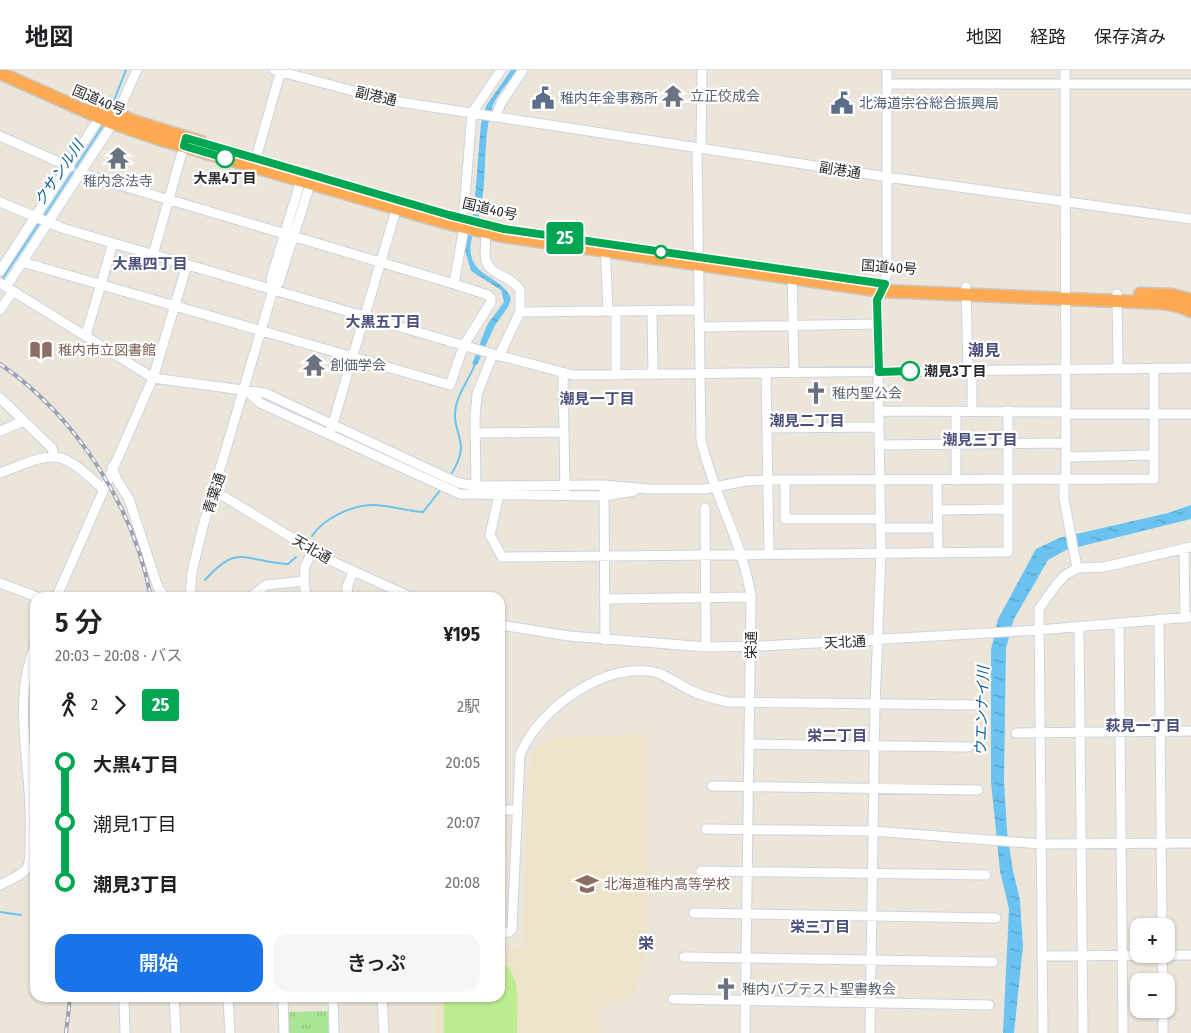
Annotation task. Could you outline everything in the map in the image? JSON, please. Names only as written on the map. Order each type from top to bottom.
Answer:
[{"type":"highway","name":"国道40号","points":[[12,70],[109,116]]},
{"type":"highway","name":"国道40号","points":[[0,73],[109,116],[185,142],[471,225],[519,231],[605,248],[884,287],[1117,298],[1170,304],[1191,311]]},
{"type":"highway","name":"国道40号","points":[[185,142],[256,158],[307,178]]},
{"type":"highway","name":"国道40号","points":[[1117,298],[1172,295],[1191,300]]},
{"type":"street","points":[[0,271],[79,172],[109,116],[137,70]]},
{"type":"street","points":[[454,284],[471,225],[485,115],[501,70]]},
{"type":"street","points":[[485,115],[501,103],[523,70]]},
{"type":"street","name":"栄通","points":[[702,70],[698,261],[701,440],[714,488],[741,555],[751,597],[745,1033]]},
{"type":"street","points":[[870,1033],[875,704],[881,553],[877,300],[884,287],[887,274],[887,70]]},
{"type":"street","points":[[1066,70],[1065,296],[1067,413],[1064,499],[1077,564]]},
{"type":"street","points":[[256,158],[278,71]]},
{"type":"street","name":"副港通","points":[[278,71],[386,100],[887,177],[1191,219]]},
{"type":"street","points":[[887,84],[1191,84]]},
{"type":"street","points":[[0,310],[6,287],[22,262],[70,167],[109,116]]},
{"type":"street","points":[[0,136],[70,167]]},
{"type":"street","points":[[153,255],[185,142]]},
{"type":"street","points":[[22,262],[450,385],[467,346],[491,302],[491,298],[454,284],[79,172]]},
{"type":"street","name":"青葉通","points":[[190,592],[192,572],[203,526],[215,491],[273,290],[279,282],[289,234],[307,178]]},
{"type":"street","points":[[0,202],[42,220],[113,243],[564,374],[1191,368]]},
{"type":"street","points":[[329,435],[366,317],[398,204]]},
{"type":"street","points":[[471,225],[490,268],[518,286],[520,312],[494,354],[477,394],[475,433],[476,486]]},
{"type":"street","points":[[86,335],[113,243]]},
{"type":"street","points":[[605,248],[616,374]]},
{"type":"street","points":[[59,592],[112,467],[153,378],[187,265]]},
{"type":"street","points":[[792,275],[794,372]]},
{"type":"street","points":[[6,287],[153,378],[265,393],[439,480],[451,490],[469,495],[500,490],[565,485],[604,485],[649,489],[714,488],[746,481],[768,480],[1154,479],[1154,368]]},
{"type":"street","points":[[966,291],[972,411]]},
{"type":"street","points":[[1117,298],[1118,368]]},
{"type":"street","points":[[520,312],[698,310]]},
{"type":"street","points":[[652,311],[653,374]]},
{"type":"street","points":[[699,327],[878,324]]},
{"type":"street","points":[[766,373],[769,554]]},
{"type":"street","points":[[564,374],[565,496]]},
{"type":"street","points":[[244,389],[260,403],[329,435],[439,480],[455,481],[500,490],[565,496],[604,496],[649,489]]},
{"type":"street","points":[[0,398],[52,448],[54,456]]},
{"type":"street","points":[[879,411],[1191,414]]},
{"type":"street","points":[[956,411],[956,480]]},
{"type":"street","points":[[500,490],[490,535],[502,557],[1008,552],[1008,411]]},
{"type":"street","points":[[0,431],[24,421]]},
{"type":"street","points":[[766,428],[879,427]]},
{"type":"street","points":[[475,433],[564,432]]},
{"type":"street","points":[[880,445],[1066,443]]},
{"type":"street","points":[[1066,457],[1154,455]]},
{"type":"street","points":[[0,473],[44,456],[54,456],[74,464],[103,489]]},
{"type":"street","points":[[112,467],[117,480],[129,499],[158,588],[161,592]]},
{"type":"street","points":[[785,480],[785,519],[880,518]]},
{"type":"street","points":[[937,480],[938,552]]},
{"type":"street","points":[[604,485],[605,640]]},
{"type":"street","name":"天北通","points":[[215,491],[312,551],[391,592]]},
{"type":"street","points":[[704,508],[706,647]]},
{"type":"street","points":[[937,510],[1008,510]]},
{"type":"street","points":[[880,528],[938,528]]},
{"type":"street","points":[[1043,1033],[1039,609],[1044,599],[1077,564],[1104,567],[1188,548],[1188,617]]},
{"type":"street","points":[[305,592],[305,566],[312,551]]},
{"type":"street","points":[[347,592],[347,587],[353,572]]},
{"type":"street","points":[[258,592],[266,585],[274,583],[304,581]]},
{"type":"street","points":[[0,583],[30,594]]},
{"type":"street","points":[[604,599],[751,597]]},
{"type":"street","name":"天北通","points":[[505,625],[605,640],[706,647],[751,647],[1079,628],[1188,617]]},
{"type":"street","points":[[1159,619],[1162,918]]},
{"type":"street","points":[[1119,623],[1123,1033]]},
{"type":"street","points":[[1079,628],[1083,1033]]},
{"type":"street","points":[[30,660],[27,669],[25,706],[25,750],[30,796]]},
{"type":"street","points":[[505,932],[512,929],[518,763],[523,747],[555,708],[592,683],[615,674],[646,671],[659,674],[702,696],[728,702],[974,705]]},
{"type":"street","points":[[1016,732],[1191,731]]},
{"type":"street","points":[[750,744],[968,747]]},
{"type":"street","points":[[712,786],[978,790]]},
{"type":"street","points":[[505,810],[516,810]]},
{"type":"street","points":[[0,885],[20,874],[28,865],[30,825]]},
{"type":"street","points":[[706,829],[873,831],[1041,844],[1191,843]]},
{"type":"street","points":[[701,871],[986,875]]},
{"type":"street","points":[[694,913],[996,918]]},
{"type":"street","points":[[1175,954],[1191,955]]},
{"type":"street","points":[[1042,956],[1130,956]]},
{"type":"street","points":[[684,957],[993,962]]},
{"type":"street","points":[[673,999],[989,1005]]},
{"type":"street","points":[[124,1002],[125,1033]]},
{"type":"street","points":[[174,1002],[176,1033]]},
{"type":"street","points":[[228,1002],[230,1033]]},
{"type":"street","points":[[283,1002],[284,1033]]},
{"type":"street","points":[[333,1002],[334,1033]]},
{"type":"street","points":[[382,1002],[384,1033]]},
{"type":"street","points":[[1163,1018],[1163,1033]]},
{"type":"shaded area","name":"北海道稚内高等学校","points":[[648,734],[648,941],[635,993],[600,1007],[599,1033],[435,1033],[435,1002],[505,1002],[505,949],[523,948],[528,774],[535,749],[553,738]]},
{"type":"green space","points":[[505,965],[508,967],[516,983],[518,1004],[517,1033],[444,1033],[444,1002],[505,1002]]},
{"type":"green space","points":[[329,1011],[329,1033],[289,1033],[288,1012]]},
{"type":"water","points":[[511,70],[517,70],[496,98],[489,120],[484,186],[479,216],[470,250],[478,269],[502,286],[511,299],[508,307],[495,325],[477,365],[472,364],[487,325],[504,302],[501,290],[471,271],[465,250],[474,209],[481,123],[486,106]]},
{"type":"water","points":[[1191,505],[1191,519],[1066,550],[1048,560],[1014,619],[1006,648],[1004,781],[1007,831],[1013,871],[1020,900],[1023,946],[1014,1033],[1003,1033],[1009,909],[1000,871],[991,782],[991,650],[998,619],[1036,549],[1059,538],[1168,513]]},
{"type":"waterway","name":"クサンル川","points":[[111,108],[126,70]]},
{"type":"waterway","name":"クサンル川","points":[[44,216],[104,124]]},
{"type":"waterway","name":"クサンル川","points":[[1,281],[40,222]]},
{"type":"waterway","points":[[450,476],[457,464],[461,446],[456,424],[456,406],[475,364]]},
{"type":"waterway","points":[[312,536],[330,519],[356,507],[379,505],[423,512],[442,488]]},
{"type":"waterway","points":[[205,580],[226,561],[235,558],[252,558],[288,564],[296,557]]},
{"type":"waterway","points":[[0,912],[21,915]]},
{"type":"railway","points":[[0,364],[54,410],[77,437],[98,467],[116,498],[131,530],[143,564],[150,592]]},
{"type":"railway","points":[[66,1033],[70,1002]]},
{"type":"bus line","name":"25","points":[[225,158],[184,146],[186,138],[449,215],[504,229],[885,284],[877,300],[879,372],[910,371]]},
{"type":"place","name":"立正佼成会","points":[[673,96]]},
{"type":"place","name":"稚内年金事務所","points":[[543,98]]},
{"type":"place","name":"北海道宗谷総合振興局","points":[[842,103]]},
{"type":"place","name":"稚内念法寺","points":[[118,158]]},
{"type":"place","name":"大黒4丁目","points":[[225,158]]},
{"type":"place","name":"稚内市立図書館","points":[[41,350]]},
{"type":"place","name":"創価学会","points":[[314,365]]},
{"type":"place","name":"潮見3丁目","points":[[910,371]]},
{"type":"place","name":"稚内聖公会","points":[[816,393]]},
{"type":"place","name":"北海道稚内高等学校","points":[[587,884]]},
{"type":"place","name":"稚内バプテスト聖書教会","points":[[726,989]]},
{"type":"district","name":"大黒四丁目","points":[[150,264]]},
{"type":"district","name":"大黒五丁目","points":[[383,322]]},
{"type":"district","name":"潮見","points":[[984,350]]},
{"type":"district","name":"潮見一丁目","points":[[597,399]]},
{"type":"district","name":"潮見二丁目","points":[[807,421]]},
{"type":"district","name":"潮見三丁目","points":[[980,440]]},
{"type":"district","name":"萩見一丁目","points":[[1143,726]]},
{"type":"district","name":"栄二丁目","points":[[837,736]]},
{"type":"district","name":"栄三丁目","points":[[820,927]]},
{"type":"district","name":"栄","points":[[646,943]]},
{"type":"water label","name":"ウエンナイ川","points":[[982,711]]}]
